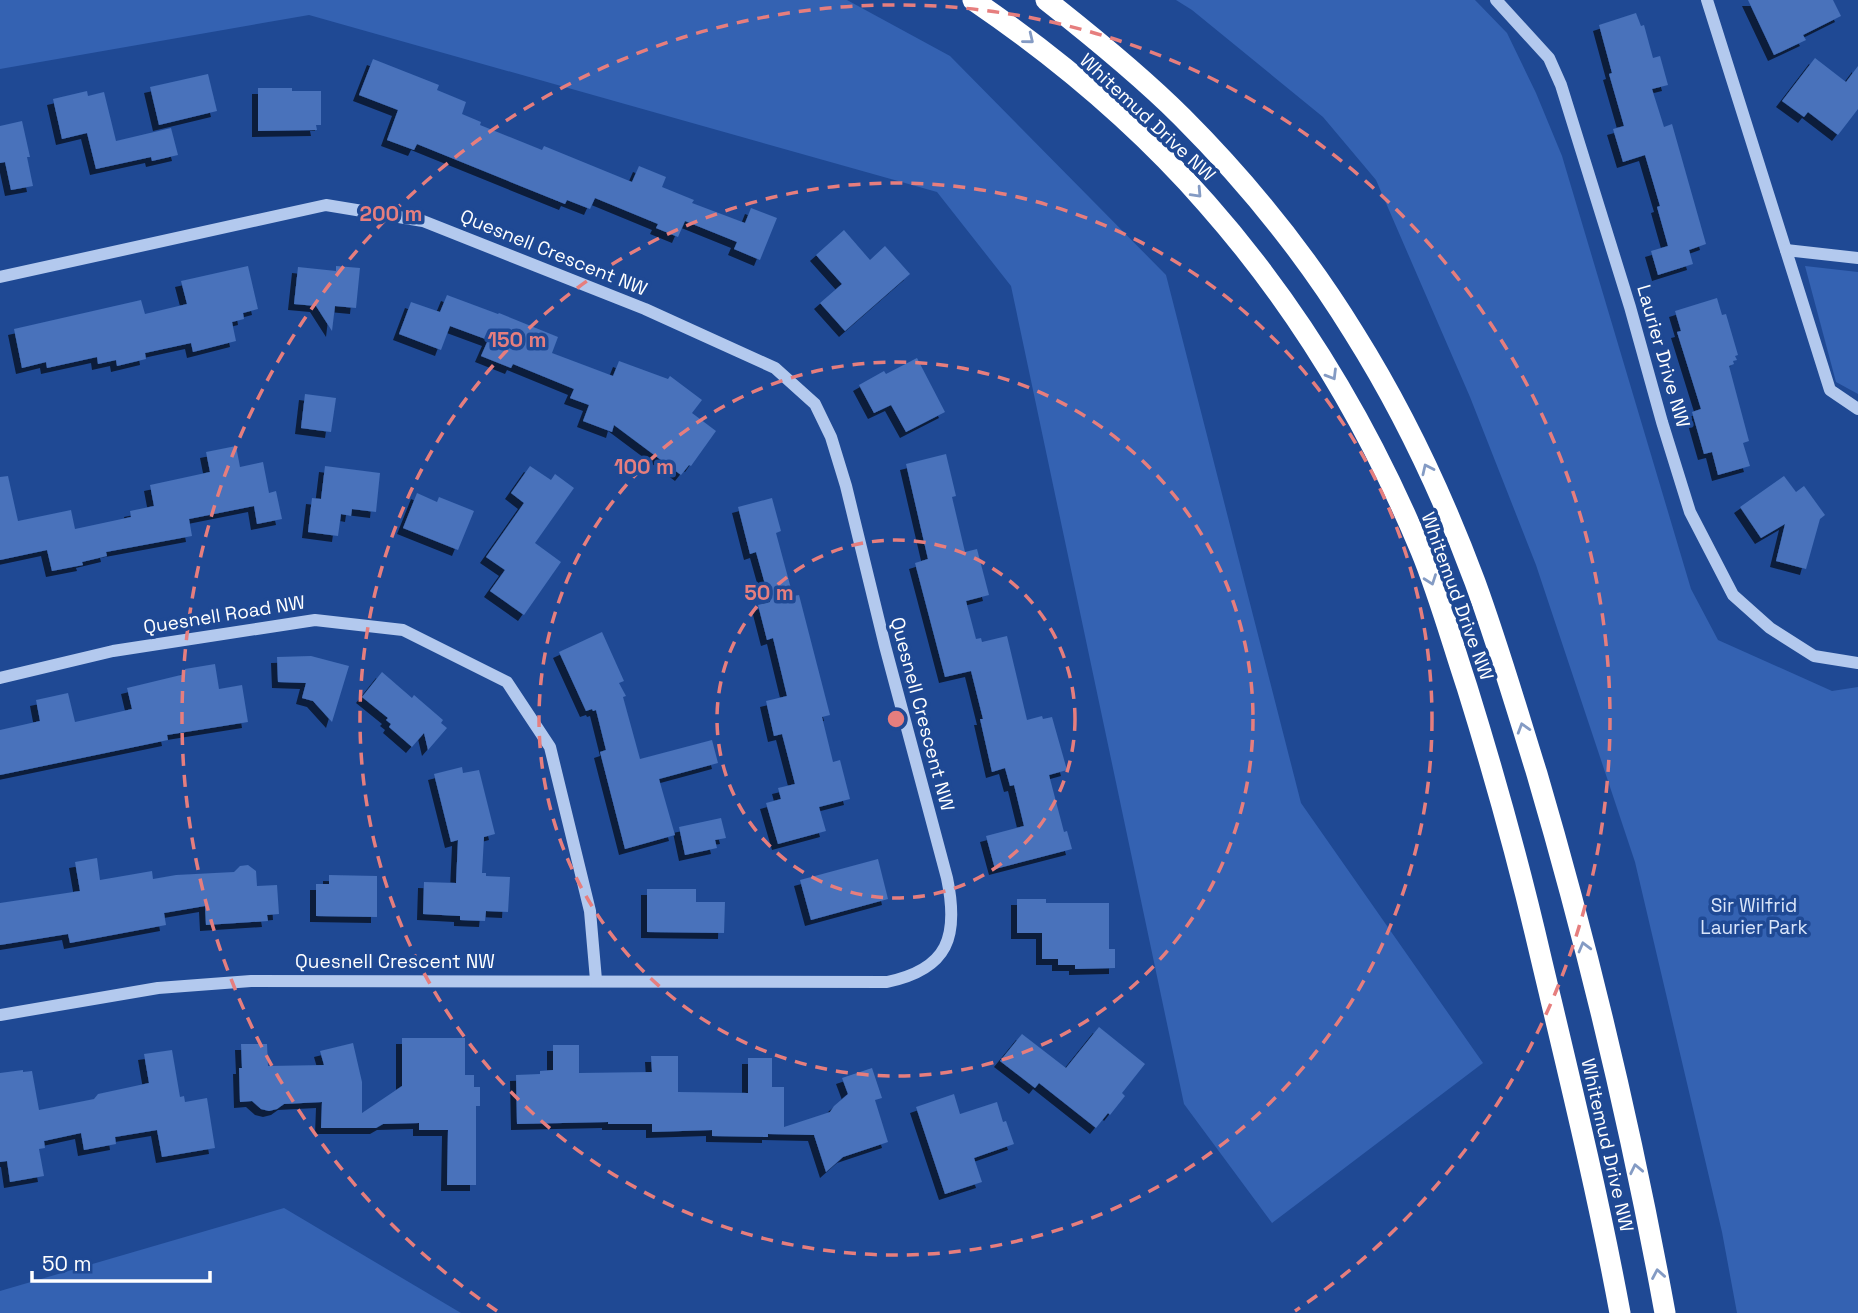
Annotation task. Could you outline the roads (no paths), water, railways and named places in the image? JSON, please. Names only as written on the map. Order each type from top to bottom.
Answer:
[{"type":"highway","name":"Whitemud Drive NW","points":[[973,0],[1022,33],[1106,103],[1208,204],[1298,323],[1332,375],[1394,492],[1442,608],[1493,770],[1577,1103],[1620,1313]]},
{"type":"highway","name":"Whitemud Drive NW","points":[[1046,0],[1117,58],[1180,115],[1224,161],[1280,229],[1352,330],[1388,391],[1444,506],[1475,582],[1553,830],[1589,966],[1651,1236],[1665,1313]]},
{"type":"street","name":"Laurier Drive NW","points":[[1496,0],[1549,58],[1561,85],[1689,509],[1733,595],[1770,628],[1814,656],[1858,663]]},
{"type":"street","points":[[1707,0],[1830,390],[1858,409]]},
{"type":"street","name":"Quesnell Crescent NW","points":[[0,277],[326,205],[423,221],[645,309],[775,368],[815,404],[831,437],[947,878],[951,916],[948,943],[941,955],[916,973],[887,982],[251,981],[158,988],[0,1015]]},
{"type":"street","points":[[1786,250],[1858,258]]},
{"type":"street","name":"Quesnell Road NW","points":[[0,678],[113,651],[315,620],[403,630],[507,682],[550,747],[590,911],[596,980]]},
{"type":"park label","name":"Sir Wilfrid Laurier Park","points":[[1754,916]]}]
